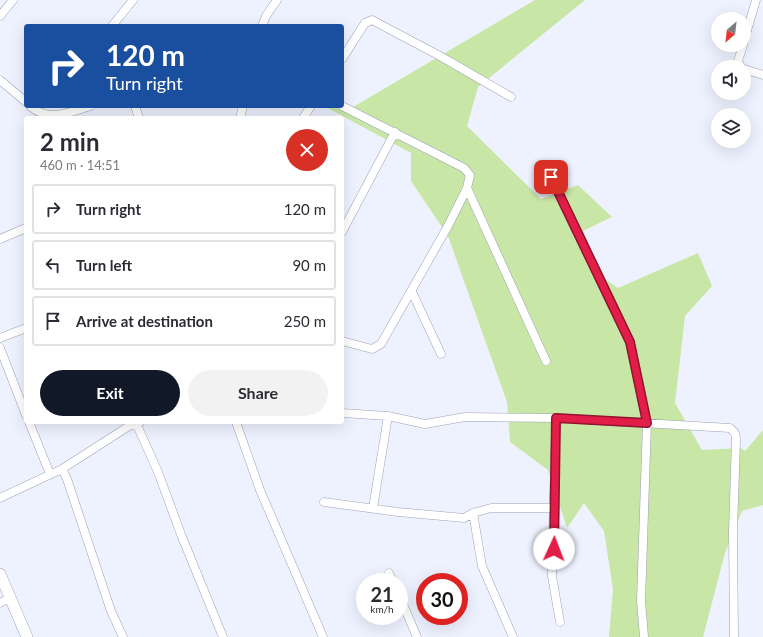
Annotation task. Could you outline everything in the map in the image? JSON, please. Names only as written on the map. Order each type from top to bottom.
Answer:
[{"type":"street","points":[[0,16],[13,0]]},
{"type":"street","points":[[114,24],[133,0]]},
{"type":"street","points":[[263,24],[266,16],[277,0]]},
{"type":"street","points":[[751,17],[756,0]]},
{"type":"street","points":[[344,56],[365,23],[372,20],[510,97]]},
{"type":"street","points":[[751,71],[763,75]]},
{"type":"street","points":[[0,80],[24,100]]},
{"type":"street","points":[[344,107],[468,170],[470,175],[467,188],[391,330],[377,348],[367,348],[344,342]]},
{"type":"street","points":[[33,108],[46,115],[57,116],[84,108]]},
{"type":"street","points":[[38,112],[42,108]]},
{"type":"street","points":[[344,228],[395,132]]},
{"type":"street","points":[[551,177],[630,342],[647,423],[641,601],[644,637]]},
{"type":"street","points":[[467,188],[546,361]]},
{"type":"street","points":[[0,238],[24,229]]},
{"type":"street","points":[[412,292],[441,354]]},
{"type":"street","points":[[0,338],[24,329]]},
{"type":"street","points":[[0,348],[24,410]]},
{"type":"street","points":[[344,413],[388,416],[424,424],[465,417],[556,418],[721,426],[730,428],[735,433],[733,531],[734,637]]},
{"type":"street","points":[[373,508],[388,416]]},
{"type":"street","points":[[556,418],[555,508],[552,576],[560,622]]},
{"type":"street","points":[[30,424],[50,474]]},
{"type":"street","points":[[0,498],[62,469],[131,424]]},
{"type":"street","points":[[134,424],[158,472],[182,537],[223,637]]},
{"type":"street","points":[[237,424],[260,490],[323,637]]},
{"type":"street","points":[[62,469],[67,479],[112,611],[123,637]]},
{"type":"street","points":[[324,502],[398,512],[464,518],[473,513],[491,508],[555,508]]},
{"type":"street","points":[[473,513],[482,566],[513,637]]},
{"type":"street","points":[[0,574],[5,600],[27,637]]},
{"type":"street","points":[[408,616],[417,637]]},
{"type":"green space","points":[[535,0],[585,0],[478,87],[467,126],[541,199],[578,185],[612,217],[583,231],[602,277],[618,288],[698,253],[712,286],[685,316],[675,403],[702,450],[741,448],[745,451],[763,430],[763,505],[742,511],[725,553],[703,637],[609,637],[613,589],[604,531],[584,503],[567,528],[548,470],[510,442],[507,402],[448,236],[411,181],[411,153],[328,108],[353,107]]},
{"type":"route","points":[[551,177],[630,342],[647,423],[556,418],[554,549]]}]
